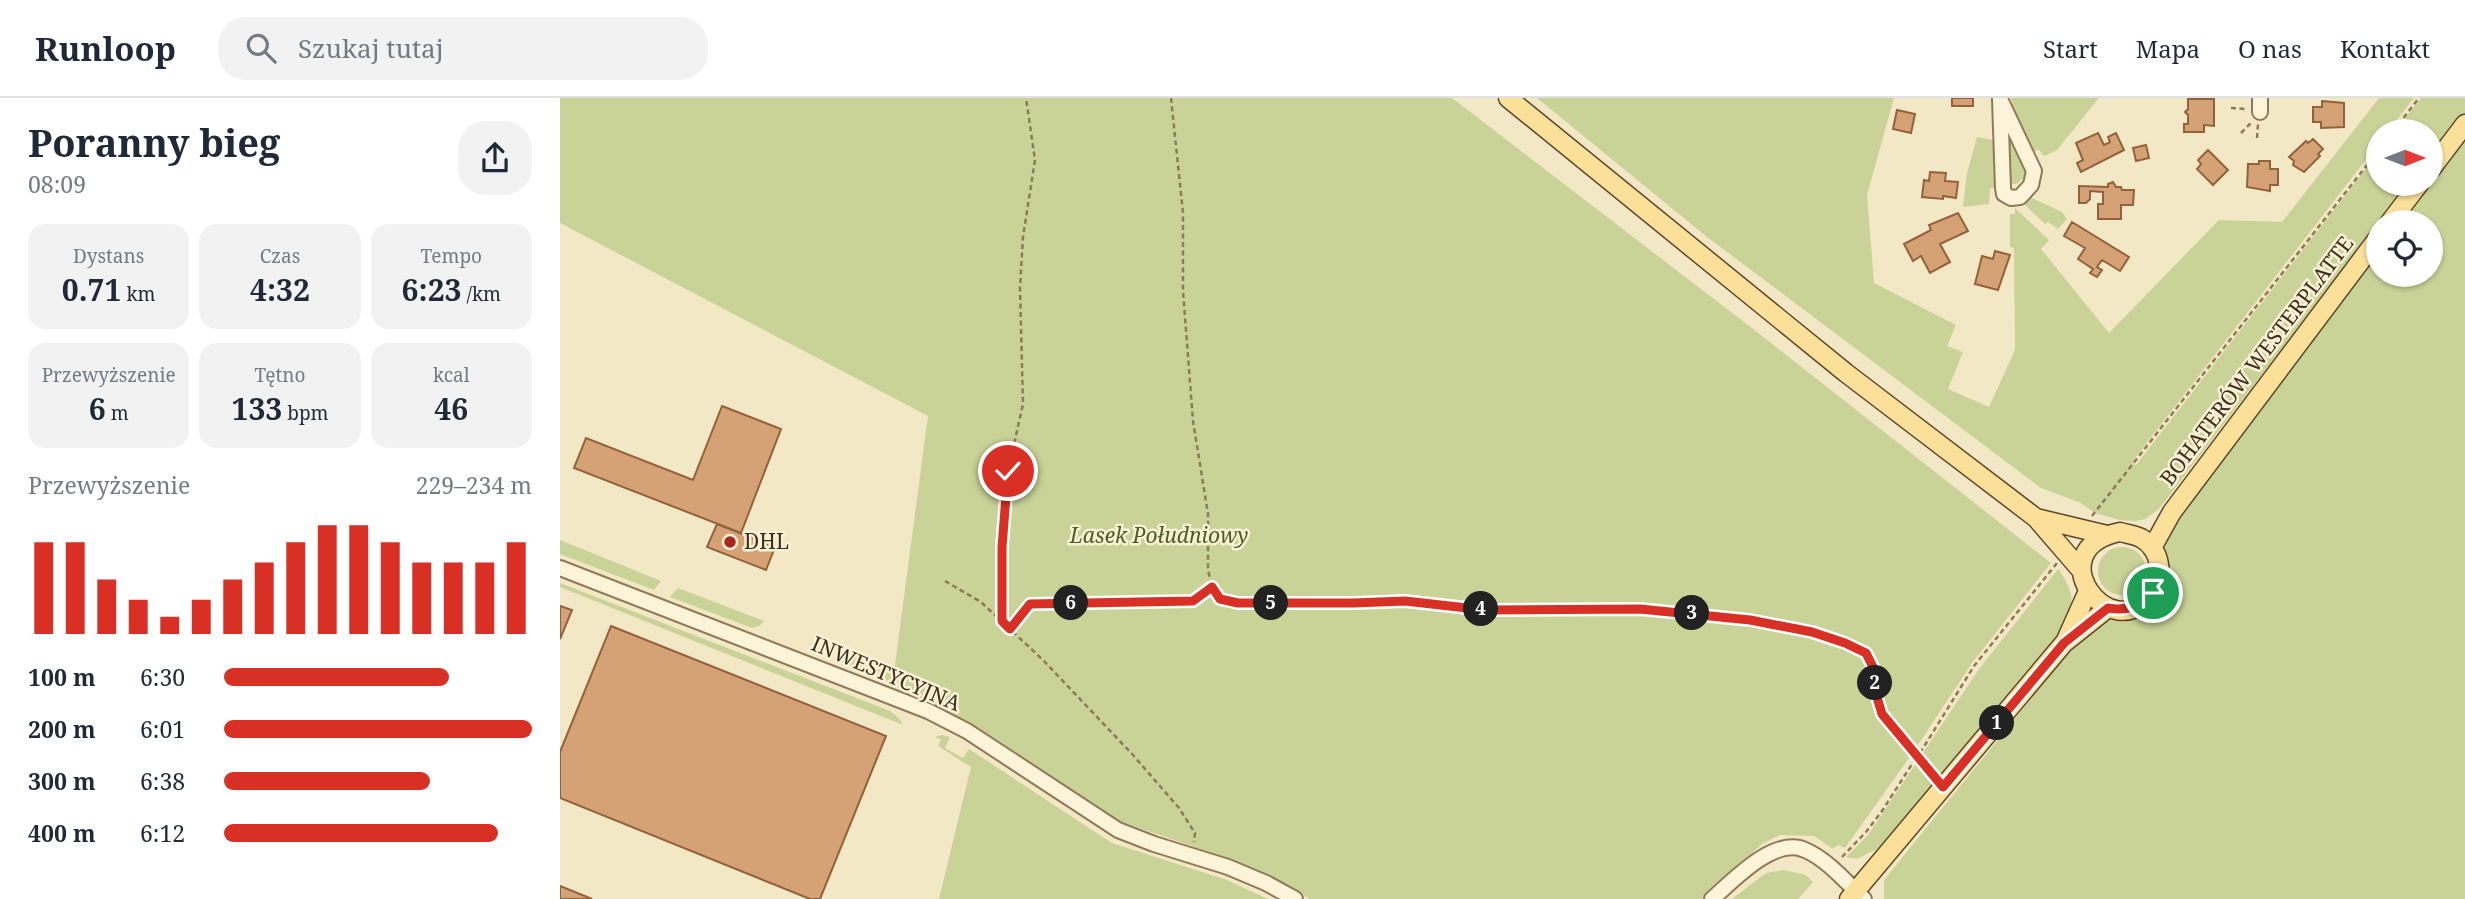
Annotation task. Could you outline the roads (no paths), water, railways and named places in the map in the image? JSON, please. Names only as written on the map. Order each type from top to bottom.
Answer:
[{"type":"main road","points":[[1508,98],[1846,373],[2035,517],[2080,569],[2088,591],[2096,601],[2108,608],[2133,608],[2153,593],[2160,570],[2158,558],[2146,542],[2120,532],[2107,535],[2096,542],[2085,554],[2080,569]]},
{"type":"main road","points":[[2443,153],[2465,124]]},
{"type":"main road","points":[[2399,210],[2411,196]]},
{"type":"main road","name":"BOHATERÓW WESTERPLATTE","points":[[2146,542],[2172,512],[2366,254]]},
{"type":"main road","points":[[2035,517],[2107,535]]},
{"type":"main road","points":[[2064,643],[2088,591]]},
{"type":"main road","points":[[1856,896],[2064,643],[2108,608]]},
{"type":"street","points":[[2000,99],[2034,171],[2031,185],[2020,197],[2011,198],[2004,194],[2000,99]]},
{"type":"street","name":"INWESTYCYJNA","points":[[560,568],[928,711],[979,739],[1103,822],[1141,839],[1253,878],[1295,899]]},
{"type":"street","points":[[1712,899],[1748,867],[1772,852],[1792,847],[1804,849],[1818,858],[1856,896]]},
{"type":"place","name":"DHL","points":[[730,542]]},
{"type":"park label","name":"Lasek Południowy","points":[[1159,536]]}]
